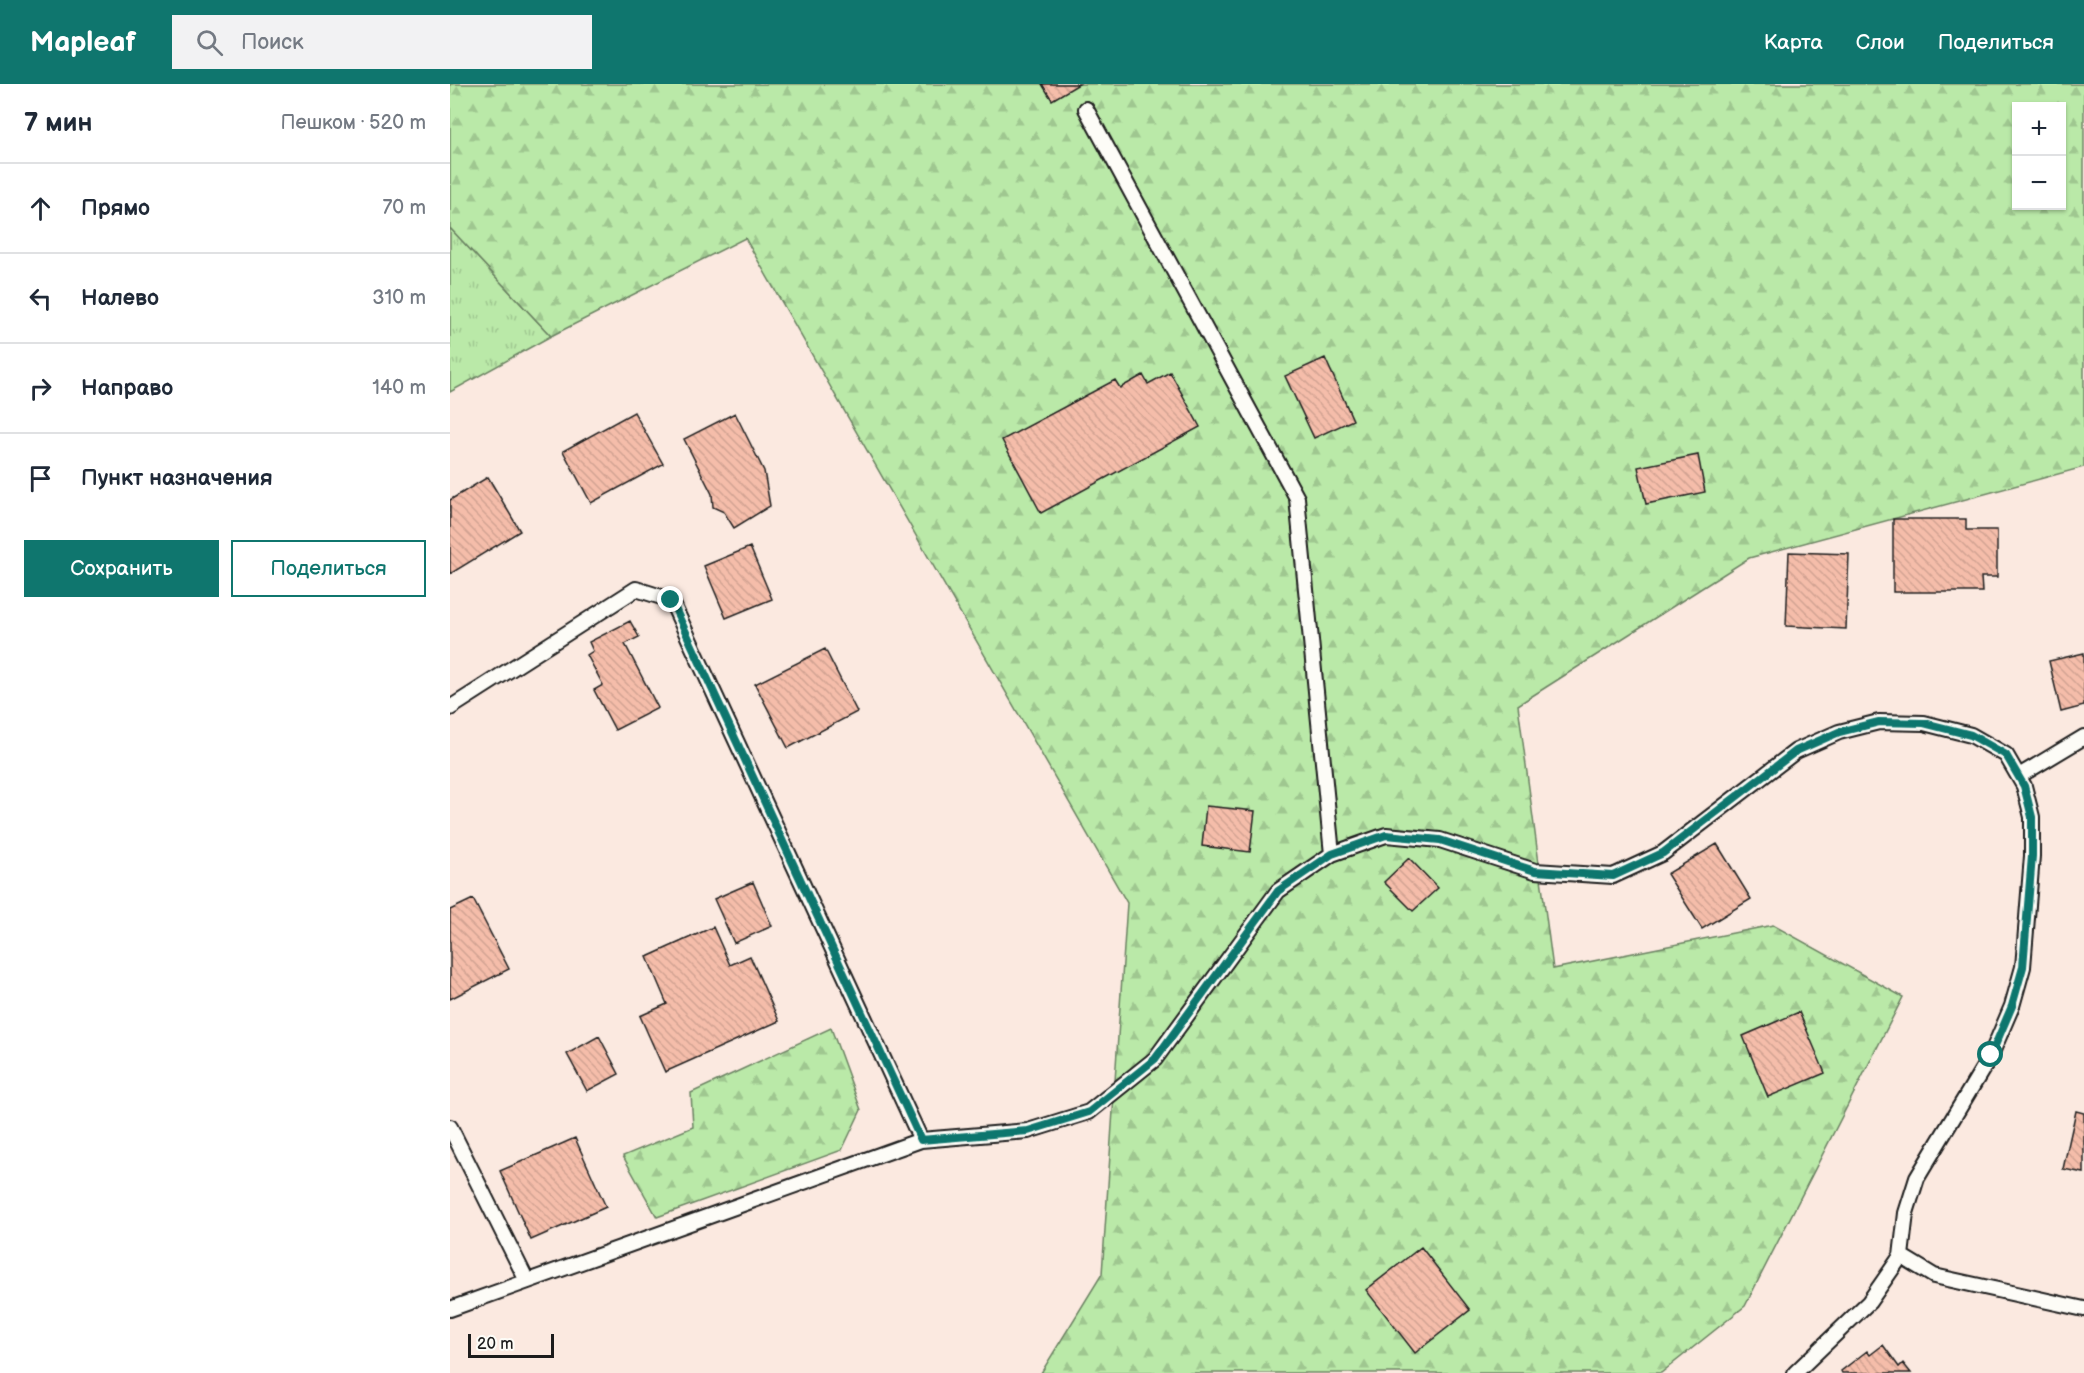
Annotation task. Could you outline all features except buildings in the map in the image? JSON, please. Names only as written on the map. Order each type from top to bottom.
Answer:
[{"type":"lane","points":[[1086,109],[1297,498],[1332,854]]},
{"type":"lane","points":[[450,708],[636,589],[671,600],[921,1140]]},
{"type":"lane","points":[[450,1309],[921,1140],[1028,1131],[1089,1112],[1155,1059],[1278,891],[1332,854],[1386,835],[1440,840],[1535,871],[1613,876],[1663,853],[1796,751],[1839,732],[1879,722],[1924,723],[1971,735],[2006,755],[2024,786],[2032,817],[2032,856],[2023,967],[2012,1006],[1991,1055],[1917,1178],[1906,1213],[1900,1256],[1869,1302],[1795,1373]]},
{"type":"lane","points":[[2019,776],[2084,737]]},
{"type":"lane","points":[[450,1127],[528,1281]]},
{"type":"lane","points":[[1900,1256],[1934,1276],[2084,1309]]},
{"type":"green space","points":[[450,84],[2084,84],[2084,467],[1749,558],[1518,705],[1553,969],[1773,925],[1903,997],[1745,1306],[1661,1373],[1041,1373],[1102,1274],[1127,903],[745,238],[551,336],[450,228]]},
{"type":"green space","points":[[450,228],[551,336],[450,392]]},
{"type":"green space","points":[[831,1028],[861,1110],[842,1150],[657,1217],[623,1156],[693,1127],[691,1093]]},
{"type":"route","points":[[671,600],[921,1140],[1028,1131],[1089,1112],[1155,1059],[1278,891],[1332,854],[1386,835],[1440,840],[1535,871],[1613,876],[1663,853],[1796,751],[1839,732],[1879,722],[1924,723],[1971,735],[2006,755],[2024,786],[2032,817],[2032,856],[2023,967],[2012,1006],[1991,1055]]}]
